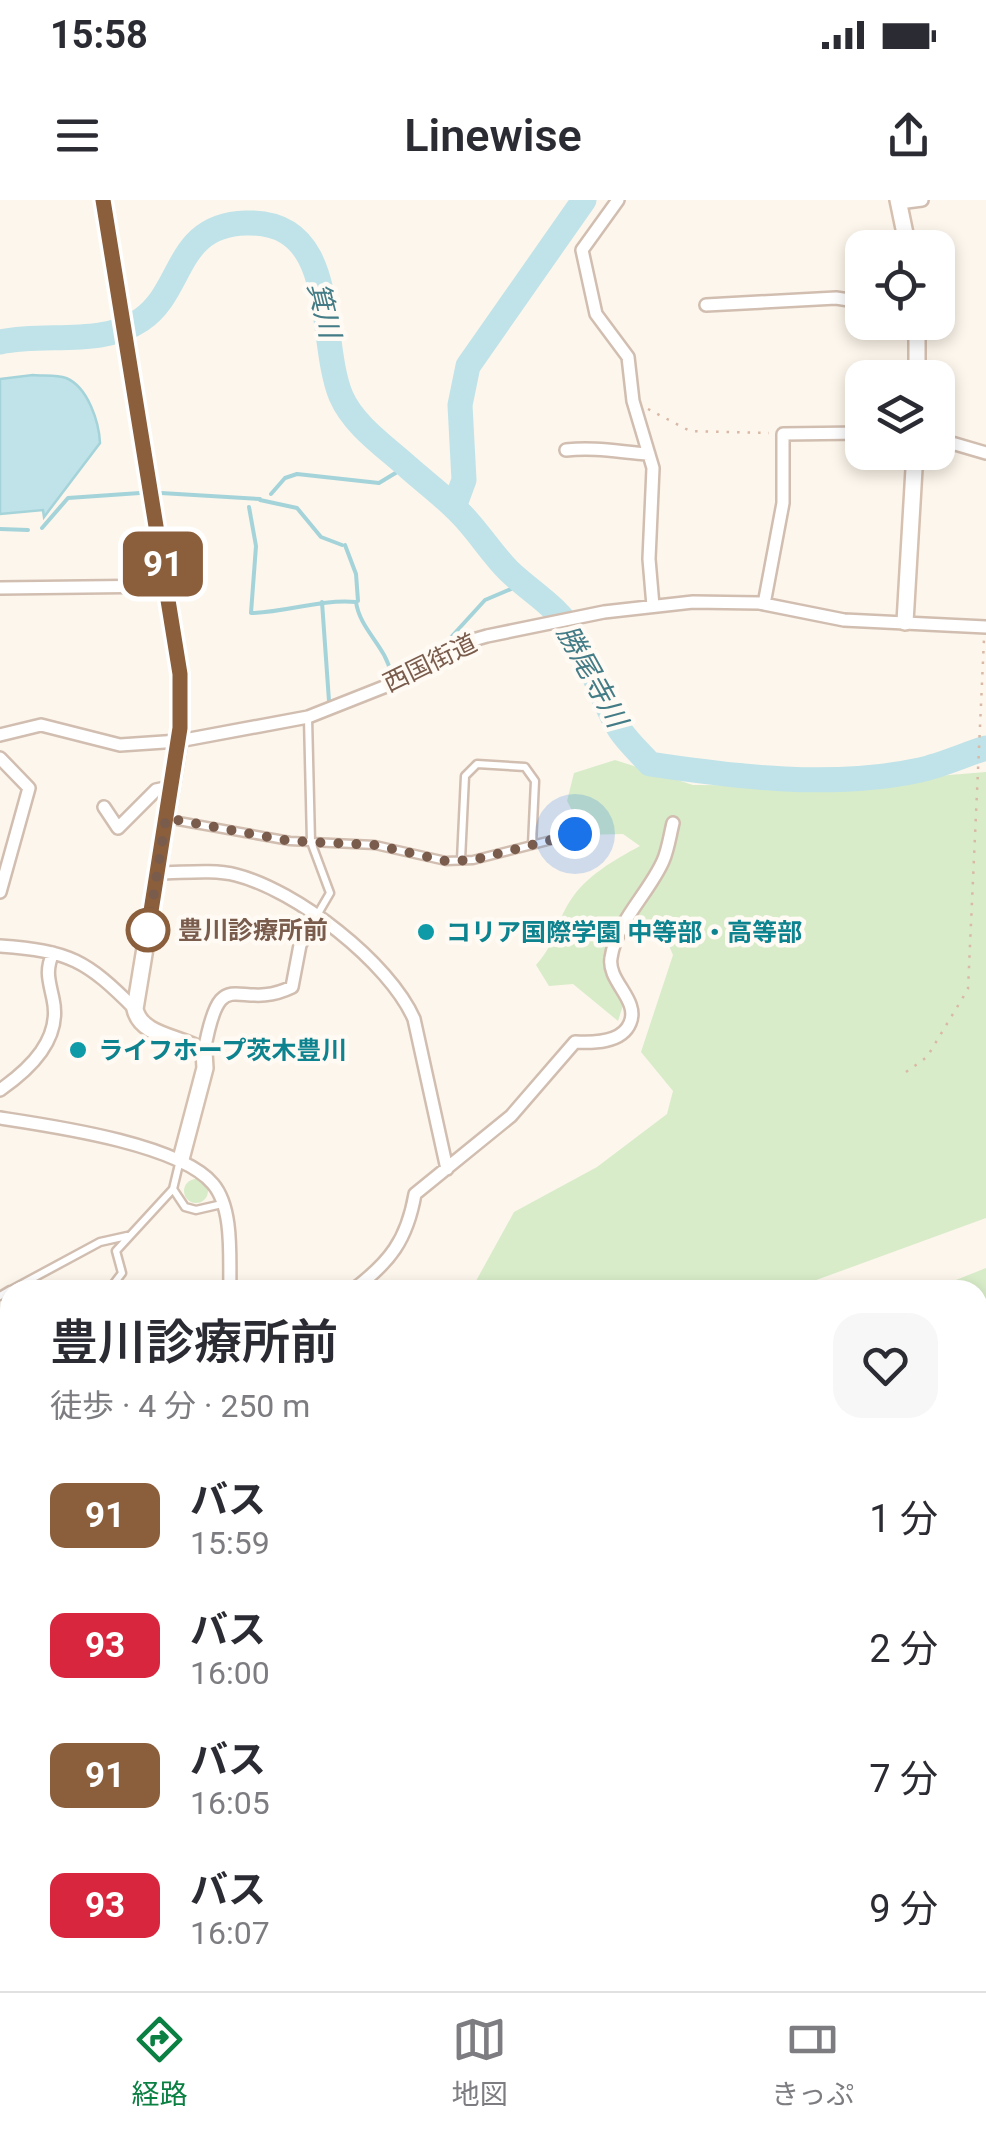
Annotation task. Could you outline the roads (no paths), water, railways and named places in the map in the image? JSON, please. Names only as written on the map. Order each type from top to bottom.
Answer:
[{"type":"street","points":[[102,200],[180,674],[178,741],[135,1009],[138,1020],[147,1028],[204,1052]]},
{"type":"street","points":[[618,200],[582,250],[596,314],[628,357],[633,401],[653,468],[649,558],[653,606]]},
{"type":"street","points":[[904,230],[899,202],[922,200]]},
{"type":"street","points":[[706,305],[845,299]]},
{"type":"street","points":[[764,604],[783,503],[784,434],[845,433]]},
{"type":"street","points":[[955,444],[986,453]]},
{"type":"street","points":[[566,450],[606,446],[615,451],[649,454]]},
{"type":"street","points":[[906,622],[914,470]]},
{"type":"street","points":[[0,588],[167,586]]},
{"type":"street","name":"西国街道","points":[[0,735],[42,726],[120,746],[178,741],[308,716],[404,679],[466,642],[604,612],[653,606],[692,602],[764,604],[844,620],[986,627]]},
{"type":"street","points":[[0,758],[29,788],[0,892]]},
{"type":"street","points":[[104,807],[118,828],[156,790],[170,787]]},
{"type":"street","points":[[367,1280],[382,1269],[409,1228],[415,1194],[512,1116],[575,1042],[600,1043],[624,1032],[632,1021],[631,1006],[612,973],[610,958],[625,924],[664,860],[673,823]]},
{"type":"street","points":[[158,873],[231,874],[258,882],[337,928],[362,949],[405,998],[414,1018],[446,1169]]},
{"type":"street","points":[[181,1159],[206,1068],[204,1052],[212,1010],[220,998],[232,993],[282,992],[292,987],[300,945],[316,918]]},
{"type":"street","points":[[0,946],[78,959],[98,971],[135,1009]]},
{"type":"street","points":[[0,1090],[31,1068],[53,1030],[54,1002],[46,968],[53,953]]},
{"type":"street","points":[[0,1118],[57,1127],[181,1159],[213,1184],[223,1203],[229,1280]]},
{"type":"lane","points":[[308,716],[311,842],[330,881],[330,893],[316,918]]},
{"type":"lane","points":[[460,860],[465,776],[477,764],[525,768],[535,781],[532,845]]},
{"type":"lane","points":[[166,818],[311,842],[375,845],[426,859],[460,860],[575,834]]},
{"type":"lane","points":[[117,1280],[122,1274],[116,1251],[172,1189],[181,1159]]},
{"type":"lane","points":[[172,1189],[184,1206],[196,1210],[223,1203]]},
{"type":"lane","points":[[29,1280],[100,1242],[128,1236]]},
{"type":"water","points":[[33,375],[66,378],[80,389],[95,416],[100,443],[44,517],[43,510],[0,514],[0,379]]},
{"type":"waterway","name":"勝尾寺川","points":[[454,507],[464,480],[460,405],[468,366],[584,200]]},
{"type":"waterway","name":"勝尾寺川","points":[[0,342],[91,336],[125,328],[155,307],[183,261],[205,235],[246,223],[276,227],[298,241],[311,261],[320,287],[334,372],[347,407],[371,435],[454,507],[509,571],[560,615],[574,634],[620,730],[650,764],[750,777],[853,779],[920,770],[986,748]]},
{"type":"waterway","points":[[271,494],[285,478],[297,474],[379,483],[407,466]]},
{"type":"waterway","points":[[42,528],[68,498],[140,493]]},
{"type":"waterway","points":[[161,493],[260,499]]},
{"type":"waterway","points":[[260,500],[297,508],[321,537],[342,545]]},
{"type":"waterway","points":[[249,507],[256,546],[251,613],[356,602]]},
{"type":"waterway","points":[[0,529],[28,530]]},
{"type":"waterway","points":[[345,545],[356,574],[358,601]]},
{"type":"waterway","points":[[443,646],[485,600],[525,583]]},
{"type":"waterway","points":[[322,602],[329,701]]},
{"type":"waterway","points":[[356,602],[391,674]]},
{"type":"place","name":"豊川診療所前","points":[[148,930]]},
{"type":"place","name":"コリア国際学園 中等部・高等部","points":[[426,932]]},
{"type":"place","name":"ライフホープ茨木豊川","points":[[78,1050]]},
{"type":"water label","name":"箕川","points":[[324,310]]}]
